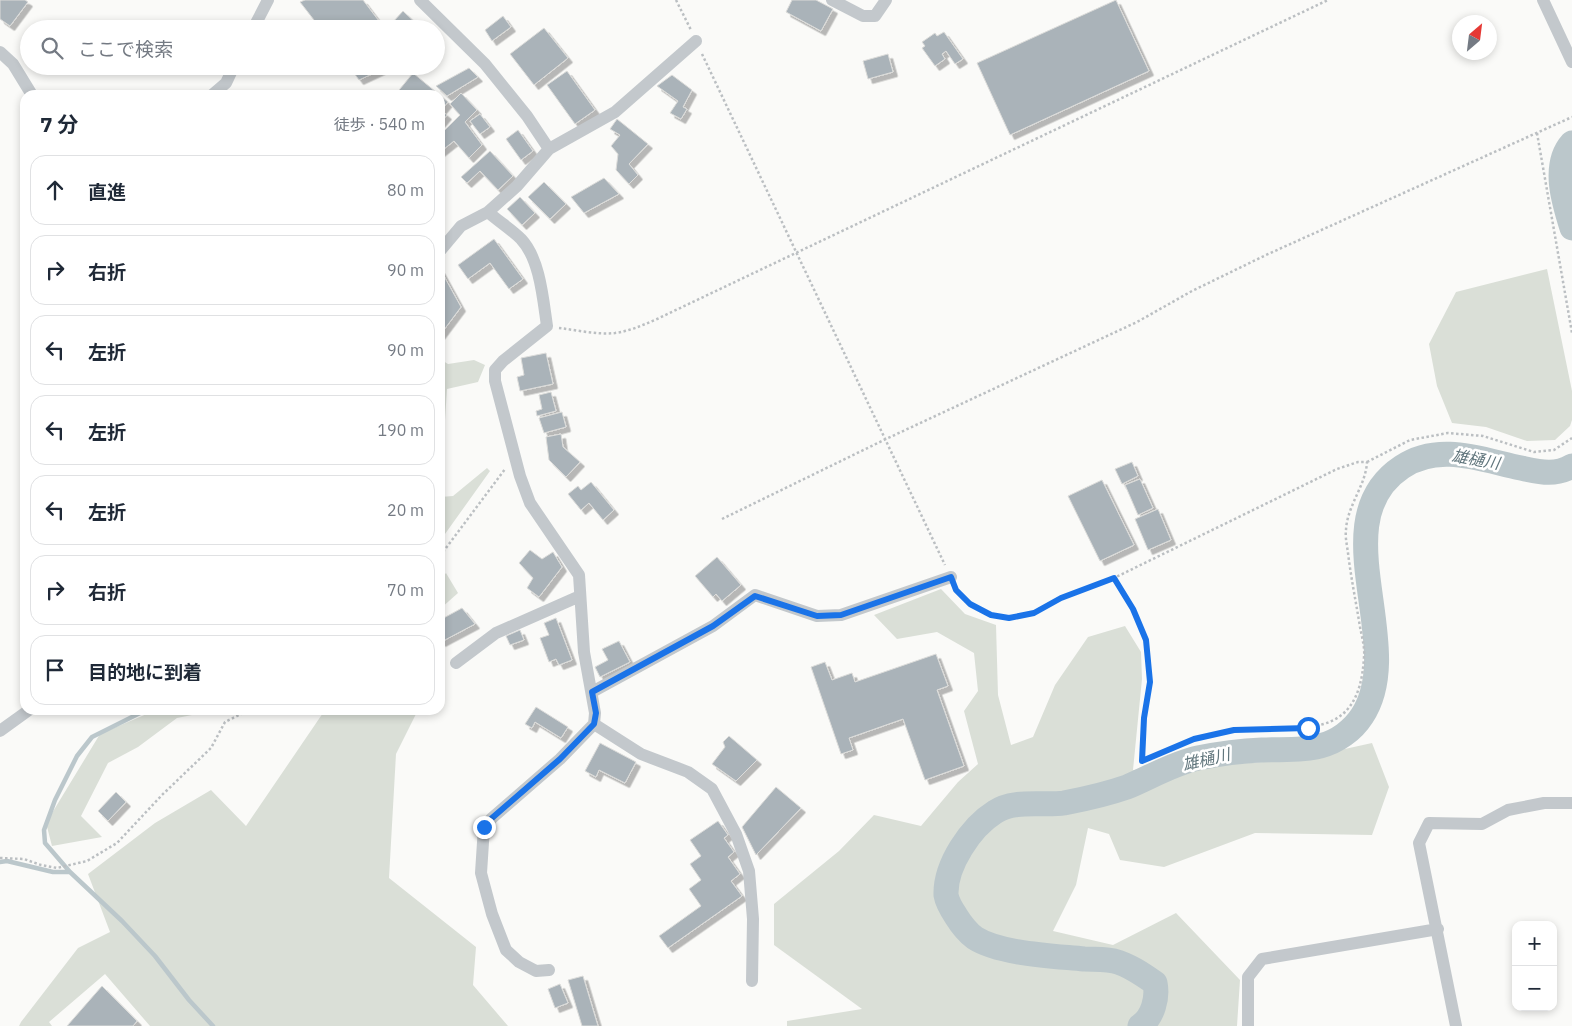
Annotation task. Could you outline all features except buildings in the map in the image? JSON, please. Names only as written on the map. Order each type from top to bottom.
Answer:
[{"type":"street","points":[[258,20],[268,0]]},
{"type":"street","points":[[420,0],[440,20]]},
{"type":"street","points":[[832,0],[863,16],[875,16],[886,0]]},
{"type":"street","points":[[1543,0],[1572,62]]},
{"type":"street","points":[[445,25],[485,64],[527,116],[549,149]]},
{"type":"street","points":[[445,245],[461,226],[488,212],[517,186],[549,149],[615,112],[696,41]]},
{"type":"street","points":[[0,52],[13,64],[29,90]]},
{"type":"street","points":[[218,90],[226,83],[230,75]]},
{"type":"street","points":[[488,212],[521,239],[533,256],[547,326],[503,361],[495,370],[495,381],[514,456],[530,503],[579,575],[584,652],[596,713],[594,724],[560,759],[484,827],[481,873],[492,914],[506,950],[519,962],[536,970],[549,970]]},
{"type":"street","points":[[592,692],[713,626],[755,596],[817,616],[841,615],[951,577]]},
{"type":"street","points":[[456,663],[496,633],[580,596]]},
{"type":"street","points":[[0,731],[22,715]]},
{"type":"street","points":[[594,724],[641,754],[688,772],[712,789],[736,834],[749,870],[753,919],[752,981]]},
{"type":"street","points":[[1456,1026],[1419,844],[1429,823],[1482,824],[1508,810],[1544,803],[1572,803]]},
{"type":"street","points":[[1248,1026],[1248,977],[1262,959],[1438,930]]},
{"type":"path","points":[[676,0],[886,439],[956,590],[970,604],[991,615],[1009,618],[1034,613],[1061,598],[1114,578],[1337,469],[1358,462],[1367,462],[1410,440],[1448,433],[1483,436],[1534,452],[1554,450],[1572,438]]},
{"type":"path","points":[[547,326],[602,333],[628,330],[672,313],[1328,0]]},
{"type":"path","points":[[722,519],[886,439],[1137,322],[1192,291],[1266,256],[1572,117]]},
{"type":"path","points":[[1537,133],[1572,333]]},
{"type":"path","points":[[445,549],[514,456]]},
{"type":"path","points":[[1114,578],[1133,609],[1146,640],[1150,682],[1144,718],[1142,761],[1194,739],[1234,730],[1308,728],[1328,724],[1348,710],[1361,684],[1364,655],[1349,566],[1346,530],[1352,502],[1367,470],[1367,462]]},
{"type":"path","points":[[0,858],[24,859],[57,868],[87,862],[117,843],[210,748],[225,722],[240,715]]},
{"type":"shaded area","points":[[1547,269],[1572,391],[1572,420],[1570,426],[1555,440],[1527,441],[1486,427],[1452,423],[1437,386],[1429,344],[1456,292]]},
{"type":"shaded area","points":[[474,360],[485,365],[478,382],[447,389],[445,420],[445,362],[448,364]]},
{"type":"shaded area","points":[[487,468],[490,471],[445,534],[445,497],[453,496]]},
{"type":"shaded area","points":[[446,573],[458,593],[445,605]]},
{"type":"shaded area","points":[[941,589],[965,614],[996,625],[998,695],[1011,745],[1033,737],[1055,685],[1088,637],[1125,626],[1141,652],[1142,679],[1133,770],[1295,760],[1372,743],[1389,787],[1372,835],[1255,833],[1164,867],[1120,860],[1109,834],[1088,828],[1076,885],[1053,931],[1113,945],[1176,913],[1240,980],[1237,1026],[787,1026],[787,1021],[862,1009],[774,945],[774,904],[839,851],[874,815],[921,826],[958,782],[978,764],[964,711],[978,691],[974,653],[937,632],[897,639],[874,615]]},
{"type":"shaded area","points":[[144,715],[192,715],[177,718],[138,747],[108,763],[81,816],[102,837],[52,846],[46,823],[100,734]]},
{"type":"shaded area","points":[[322,715],[416,715],[396,754],[389,878],[476,947],[473,985],[508,1026],[150,1026],[105,974],[49,1022],[52,1026],[19,1026],[78,948],[110,932],[88,874],[155,823],[211,790],[246,826]]},
{"type":"waterway","name":"雄樋川","points":[[1572,143],[1562,162],[1561,173],[1563,196],[1572,228]]},
{"type":"waterway","name":"雄樋川","points":[[1140,1026],[1148,1018],[1154,1007],[1156,989],[1155,983],[1135,970],[1110,960],[1043,955],[998,948],[975,938],[967,931],[953,911],[946,895],[950,871],[961,848],[969,837],[986,819],[1003,808],[1020,804],[1064,803],[1112,792],[1171,767],[1198,758],[1246,751],[1306,749],[1326,744],[1338,738],[1349,731],[1362,716],[1374,687],[1377,655],[1366,551],[1368,519],[1379,490],[1402,467],[1431,455],[1461,455],[1541,472],[1560,471],[1572,466]]},
{"type":"waterway","points":[[136,715],[92,737],[77,756],[55,800],[44,830],[45,843],[70,872],[122,921],[155,956],[189,1000],[213,1026]]},
{"type":"waterway","points":[[0,862],[7,861],[53,872],[70,872]]},
{"type":"route","points":[[484,827],[560,759],[594,724],[596,713],[592,692],[713,626],[755,596],[817,616],[841,615],[951,577],[956,590],[970,604],[991,615],[1009,618],[1034,613],[1061,598],[1114,578],[1133,609],[1146,640],[1150,682],[1144,718],[1142,761],[1194,739],[1234,730],[1308,728]]}]
